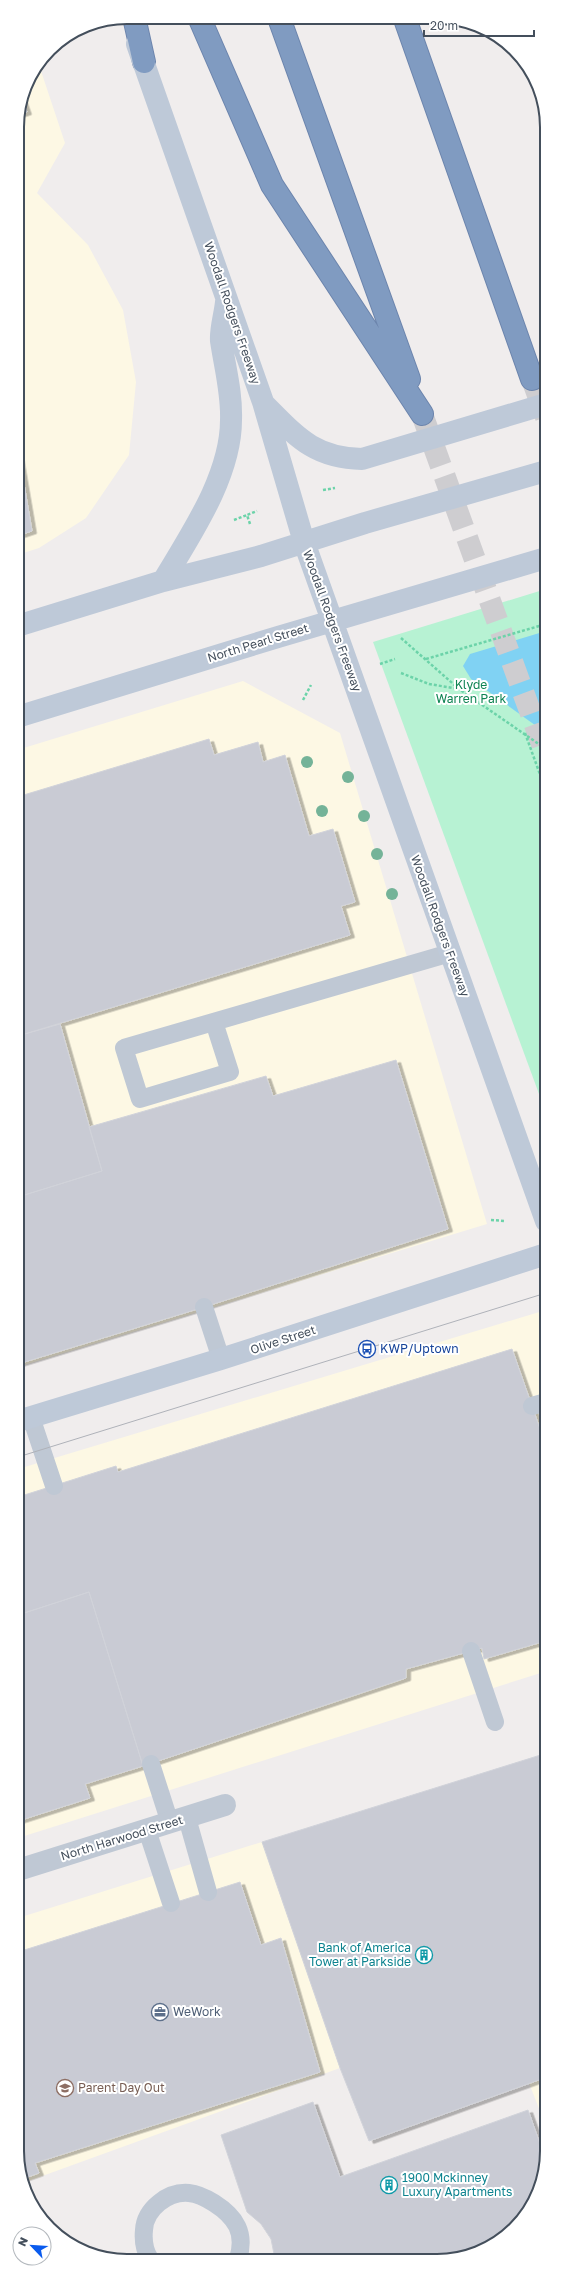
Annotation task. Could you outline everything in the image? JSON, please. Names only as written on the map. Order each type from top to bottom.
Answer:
[{"type":"highway","points":[[136,24],[144,62]]},
{"type":"highway","points":[[203,24],[272,185],[422,414],[281,24]]},
{"type":"highway","points":[[407,24],[532,378]]},
{"type":"main road","name":"Woodall Rodgers Freeway","points":[[130,24],[263,402],[304,542],[540,1204]]},
{"type":"main road","points":[[163,582],[198,521],[225,464],[232,421],[229,378],[221,340],[227,299]]},
{"type":"main road","points":[[263,402],[292,432],[322,453],[341,459],[362,459],[540,406]]},
{"type":"main road","points":[[24,624],[163,582],[261,556],[540,473]]},
{"type":"main road","name":"North Pearl Street","points":[[24,715],[332,621],[540,560]]},
{"type":"main road","name":"Olive Street","points":[[24,1419],[221,1359],[540,1256]]},
{"type":"street","name":"North Harwood Street","points":[[24,1868],[225,1805]]},
{"type":"lane","points":[[214,1022],[230,1072],[142,1105],[124,1048],[214,1022],[450,954]]},
{"type":"lane","points":[[204,1307],[221,1359]]},
{"type":"lane","points":[[24,1419],[54,1486]]},
{"type":"lane","points":[[471,1651],[495,1722]]},
{"type":"lane","points":[[151,1764],[178,1820],[208,1892]]},
{"type":"lane","points":[[147,1830],[171,1903]]},
{"type":"lane","points":[[148,2254],[143,2240],[144,2225],[150,2212],[161,2201],[174,2195],[188,2192],[203,2196],[226,2211],[235,2222],[240,2235],[241,2249],[240,2254]]},
{"type":"path","points":[[250,524],[246,515],[257,511]]},
{"type":"path","points":[[425,659],[540,626]]},
{"type":"path","points":[[401,638],[459,689],[525,732],[540,744]]},
{"type":"path","points":[[379,665],[395,659]]},
{"type":"path","points":[[401,673],[429,684],[459,689]]},
{"type":"path","points":[[303,700],[311,685]]},
{"type":"path","points":[[525,732],[540,774]]},
{"type":"path","points":[[491,1220],[505,1221]]},
{"type":"shaded area","points":[[41,70],[65,143],[37,193],[88,245],[123,310],[136,382],[129,455],[86,518],[39,548],[24,553],[24,120],[32,88]]},
{"type":"shaded area","points":[[243,681],[340,733],[487,1224],[24,1365],[24,748]]},
{"type":"shaded area","points":[[540,1312],[540,1673],[24,1836],[24,1467]]},
{"type":"shaded area","name":"WeWork","points":[[262,1842],[340,2068],[28,2181],[24,2151],[24,1916]]},
{"type":"shaded area","points":[[540,2079],[540,2111],[529,2083]]},
{"type":"green space","name":"Klyde Warren Park","points":[[540,591],[540,1097],[373,642]]},
{"type":"water","points":[[540,633],[540,729],[471,679],[463,666],[470,654]]},
{"type":"building","points":[[24,484],[32,531],[24,534]]},
{"type":"building","points":[[209,739],[214,755],[258,742],[263,762],[285,755],[309,836],[333,829],[355,902],[341,906],[350,935],[24,1034],[24,795]]},
{"type":"building","points":[[60,1024],[102,1171],[24,1195],[24,1034]]},
{"type":"building","points":[[396,1060],[448,1229],[204,1307],[24,1362],[24,1195],[102,1171],[89,1127],[266,1076],[273,1096]]},
{"type":"building","points":[[512,1349],[540,1429],[540,1643],[484,1659],[482,1648],[406,1669],[406,1678],[143,1766],[89,1592],[24,1613],[24,1495],[116,1466],[118,1472]]},
{"type":"building","points":[[89,1592],[143,1766],[85,1784],[90,1798],[24,1819],[24,1613]]},
{"type":"building","name":"Bank of America Tower at Parkside","points":[[540,1755],[540,2080],[369,2141],[340,2068],[262,1842]]},
{"type":"building","name":"WeWork","points":[[240,1882],[261,1945],[281,1938],[320,2072],[35,2163],[39,2173],[27,2177],[24,2151],[24,1950]]},
{"type":"building","name":"1900 Mckinney Luxury Apartments","points":[[313,2102],[340,2177],[528,2110],[540,2144],[540,2158],[535,2184],[523,2208],[505,2228],[494,2237],[470,2249],[437,2254],[274,2254],[271,2239],[261,2224],[247,2212],[221,2135]]},
{"type":"tunnel","points":[[532,379],[540,401]]},
{"type":"tunnel","points":[[422,414],[540,738]]},
{"type":"tram line","points":[[24,1455],[540,1295]]},
{"type":"place","name":"KWP/Uptown","points":[[367,1349]]},
{"type":"place","name":"Bank of America Tower at Parkside","points":[[424,1955]]},
{"type":"place","name":"WeWork","points":[[160,2012]]},
{"type":"place","name":"Parent Day Out","points":[[65,2088]]},
{"type":"place","name":"1900 Mckinney Luxury Apartments","points":[[389,2185]]}]
